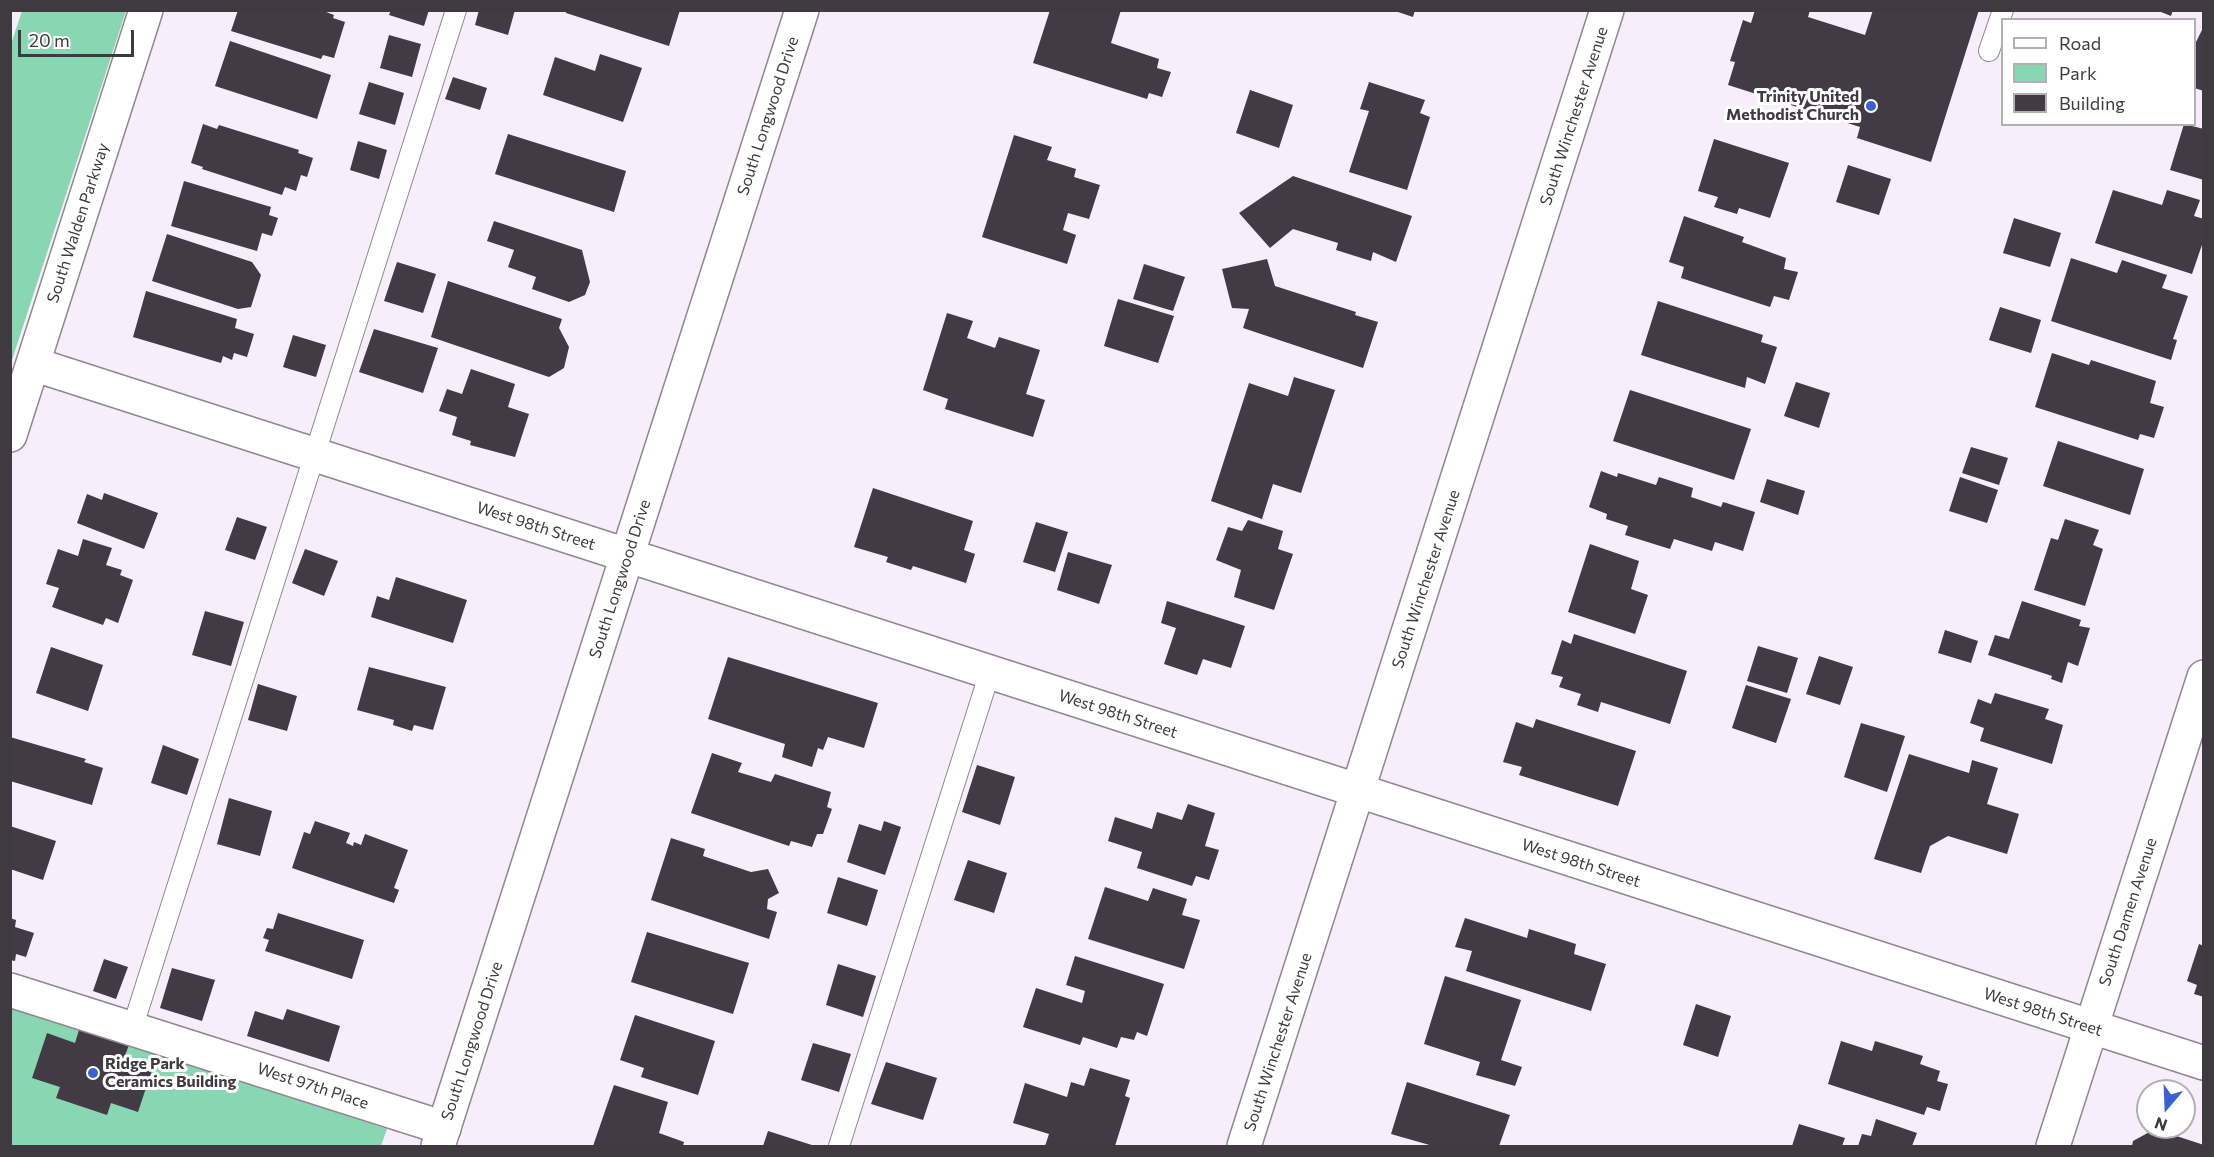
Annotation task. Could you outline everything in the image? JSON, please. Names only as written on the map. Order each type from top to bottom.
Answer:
[{"type":"street","name":"South Walden Parkway","points":[[10,435],[146,10]]},
{"type":"street","name":"South Longwood Drive","points":[[441,1137],[802,10]]},
{"type":"street","name":"South Winchester Avenue","points":[[1244,1146],[1607,10]]},
{"type":"street","name":"West 98th Street","points":[[33,364],[2204,1063]]},
{"type":"street","name":"South Damen Avenue","points":[[2053,1146],[2204,677]]},
{"type":"street","name":"West 97th Place","points":[[10,990],[132,1029],[441,1137]]},
{"type":"lane","points":[[132,1029],[456,10]]},
{"type":"lane","points":[[1989,51],[2003,10]]},
{"type":"lane","points":[[839,1146],[990,672]]},
{"type":"green space","points":[[22,11],[126,11],[11,363],[10,47]]},
{"type":"green space","points":[[11,1005],[387,1129],[381,1146],[11,1146]]},
{"type":"building","points":[[238,10],[321,10],[345,22],[334,58],[323,55],[321,59],[231,31]]},
{"type":"building","points":[[391,10],[429,10],[424,26],[389,15]]},
{"type":"building","points":[[479,10],[515,10],[508,35],[475,25]]},
{"type":"building","points":[[566,10],[680,10],[669,46],[566,13]]},
{"type":"building","points":[[1050,10],[1121,10],[1111,43],[1159,59],[1157,68],[1171,72],[1162,97],[1149,93],[1147,99],[1033,63]]},
{"type":"building","points":[[1392,10],[1415,10],[1413,17]]},
{"type":"building","name":"Trinity United Methodist Church","points":[[1755,10],[1810,10],[1808,17],[1865,35],[1873,10],[1979,10],[1931,162],[1857,138],[1860,127],[1728,85],[1735,62],[1730,61],[1743,20],[1751,23]]},
{"type":"building","points":[[2156,10],[2173,10],[2171,16]]},
{"type":"building","points":[[2204,26],[2204,91],[2196,89],[2196,42]]},
{"type":"building","points":[[389,35],[421,44],[412,77],[380,68]]},
{"type":"building","points":[[230,41],[331,75],[317,119],[215,86]]},
{"type":"building","points":[[600,54],[642,68],[623,122],[543,95],[555,57],[595,71]]},
{"type":"building","points":[[453,77],[487,88],[480,110],[445,99]]},
{"type":"building","points":[[369,82],[404,93],[395,125],[359,114]]},
{"type":"building","points":[[1369,82],[1425,100],[1420,113],[1430,117],[1407,190],[1349,172],[1369,111],[1360,109]]},
{"type":"building","points":[[1250,90],[1293,105],[1279,148],[1236,133]]},
{"type":"building","points":[[203,124],[217,129],[219,125],[299,150],[298,153],[313,158],[307,177],[301,175],[296,191],[285,187],[282,195],[202,169],[203,167],[191,163]]},
{"type":"building","points":[[2183,126],[2204,129],[2204,180],[2170,170]]},
{"type":"building","points":[[508,134],[626,171],[614,212],[495,174]]},
{"type":"building","points":[[1014,135],[1052,147],[1047,160],[1076,169],[1074,177],[1100,185],[1089,219],[1068,213],[1063,230],[1076,235],[1067,264],[982,237]]},
{"type":"building","points":[[1714,139],[1789,163],[1770,218],[1739,208],[1737,214],[1714,207],[1718,197],[1698,191]]},
{"type":"building","points":[[358,141],[387,150],[379,179],[350,170]]},
{"type":"building","points":[[1848,165],[1891,179],[1879,215],[1836,202]]},
{"type":"building","points":[[1293,176],[1412,216],[1396,262],[1373,252],[1371,261],[1336,250],[1338,243],[1293,229],[1270,248],[1239,213]]},
{"type":"building","points":[[184,181],[271,207],[269,215],[278,218],[272,236],[262,233],[257,251],[171,226]]},
{"type":"building","points":[[2113,190],[2162,205],[2167,190],[2200,200],[2194,216],[2204,219],[2204,239],[2192,274],[2095,243]]},
{"type":"building","points":[[1684,216],[1744,237],[1742,242],[1786,258],[1784,269],[1798,272],[1789,300],[1774,296],[1770,307],[1681,278],[1684,267],[1669,262]]},
{"type":"building","points":[[2014,218],[2061,233],[2050,267],[2003,253]]},
{"type":"building","points":[[494,221],[582,250],[590,282],[585,295],[569,302],[532,289],[536,277],[508,267],[514,250],[487,241]]},
{"type":"building","points":[[167,234],[252,262],[261,275],[251,307],[238,309],[152,281]]},
{"type":"building","points":[[2071,258],[2117,273],[2122,260],[2167,275],[2162,288],[2188,296],[2173,339],[2177,340],[2171,360],[2051,321]]},
{"type":"building","points":[[1267,259],[1275,286],[1356,312],[1355,315],[1378,322],[1363,368],[1243,328],[1249,309],[1232,308],[1222,269]]},
{"type":"building","points":[[397,262],[436,274],[423,313],[384,301]]},
{"type":"building","points":[[1144,264],[1185,277],[1173,311],[1133,299]]},
{"type":"building","points":[[448,281],[562,319],[559,328],[569,347],[564,368],[549,377],[431,337]]},
{"type":"building","points":[[146,291],[237,319],[235,328],[254,334],[247,357],[234,353],[232,360],[223,356],[221,363],[133,337]]},
{"type":"building","points":[[1118,299],[1174,316],[1158,363],[1104,346]]},
{"type":"building","points":[[1658,301],[1763,335],[1761,342],[1777,347],[1765,384],[1747,377],[1745,388],[1641,355]]},
{"type":"building","points":[[2000,307],[2041,320],[2031,353],[1989,340]]},
{"type":"building","points":[[947,313],[973,321],[967,338],[995,348],[999,337],[1040,350],[1026,394],[1045,400],[1033,437],[945,409],[948,399],[923,390]]},
{"type":"building","points":[[374,329],[438,348],[423,393],[359,372]]},
{"type":"building","points":[[293,335],[326,345],[316,377],[283,367]]},
{"type":"building","points":[[2052,353],[2089,365],[2091,360],[2156,381],[2150,403],[2164,407],[2154,438],[2140,434],[2138,440],[2035,407]]},
{"type":"building","points":[[471,369],[515,384],[508,407],[529,414],[515,457],[470,445],[471,441],[452,435],[457,417],[439,411],[447,389],[462,394]]},
{"type":"building","points":[[1294,377],[1335,390],[1301,493],[1273,484],[1262,519],[1211,501],[1249,383],[1288,396]]},
{"type":"building","points":[[1796,382],[1830,393],[1819,428],[1784,416]]},
{"type":"building","points":[[1630,390],[1751,429],[1734,480],[1613,441]]},
{"type":"building","points":[[2058,441],[2144,469],[2130,515],[2043,486]]},
{"type":"building","points":[[1971,447],[2008,458],[1999,485],[1962,473]]},
{"type":"building","points":[[1601,471],[1617,477],[1618,473],[1656,485],[1659,477],[1693,488],[1691,497],[1721,507],[1723,502],[1755,512],[1743,551],[1715,542],[1712,551],[1674,539],[1670,549],[1625,535],[1628,526],[1606,519],[1607,514],[1589,507]]},
{"type":"building","points":[[1960,477],[1998,490],[1987,523],[1949,511]]},
{"type":"building","points":[[1767,479],[1805,491],[1798,515],[1760,502]]},
{"type":"building","points":[[873,488],[973,521],[964,550],[975,554],[966,583],[913,566],[911,570],[886,562],[888,557],[854,547]]},
{"type":"building","points":[[104,493],[158,513],[144,549],[77,523],[87,494],[102,500]]},
{"type":"building","points":[[237,517],[267,527],[255,560],[225,550]]},
{"type":"building","points":[[2065,519],[2099,530],[2093,545],[2103,549],[2085,606],[2034,590],[2051,538],[2058,540]]},
{"type":"building","points":[[1248,520],[1283,531],[1278,549],[1293,554],[1274,610],[1234,597],[1241,570],[1216,560],[1228,527],[1242,531]]},
{"type":"building","points":[[1036,522],[1068,532],[1055,572],[1023,562]]},
{"type":"building","points":[[83,539],[112,548],[106,565],[122,570],[120,575],[133,580],[118,623],[106,618],[103,625],[52,607],[59,588],[46,584],[58,549],[78,556]]},
{"type":"building","points":[[1590,544],[1639,561],[1631,589],[1648,595],[1635,634],[1568,612]]},
{"type":"building","points":[[305,549],[338,561],[324,596],[292,583]]},
{"type":"building","points":[[1068,552],[1112,565],[1099,604],[1057,590]]},
{"type":"building","points":[[396,577],[467,600],[453,643],[371,617],[377,596],[389,600]]},
{"type":"building","points":[[1167,601],[1245,626],[1231,668],[1203,659],[1197,675],[1164,664],[1176,628],[1161,623]]},
{"type":"building","points":[[2022,601],[2081,620],[2079,626],[2090,628],[2078,666],[2068,662],[2062,683],[2051,679],[2052,676],[1988,655],[1995,635],[2009,639]]},
{"type":"building","points":[[205,611],[244,622],[231,666],[192,655]]},
{"type":"building","points":[[1945,630],[1978,641],[1971,663],[1938,653]]},
{"type":"building","points":[[1574,634],[1687,671],[1670,724],[1601,702],[1598,712],[1577,705],[1581,694],[1559,687],[1563,677],[1551,674],[1562,640],[1571,644]]},
{"type":"building","points":[[1758,646],[1798,658],[1787,693],[1747,681]]},
{"type":"building","points":[[51,647],[103,665],[88,711],[36,693]]},
{"type":"building","points":[[1819,656],[1853,667],[1840,705],[1806,694]]},
{"type":"building","points":[[728,657],[878,703],[864,748],[828,737],[823,750],[818,748],[812,767],[782,757],[785,744],[708,719]]},
{"type":"building","points":[[369,667],[446,687],[433,730],[414,725],[412,731],[393,725],[394,720],[357,710]]},
{"type":"building","points":[[258,684],[297,696],[287,731],[248,720]]},
{"type":"building","points":[[1746,685],[1791,699],[1776,743],[1732,728]]},
{"type":"building","points":[[1995,693],[2049,709],[2045,719],[2063,725],[2052,764],[1980,741],[1984,728],[1970,723],[1978,699],[1991,704]]},
{"type":"building","points":[[1536,719],[1636,751],[1618,806],[1519,775],[1522,767],[1503,762],[1516,722],[1533,728]]},
{"type":"building","points":[[1861,723],[1905,736],[1887,792],[1844,777]]},
{"type":"building","points":[[10,737],[86,759],[84,762],[103,768],[92,805],[10,781]]},
{"type":"building","points":[[163,745],[199,759],[187,795],[151,783]]},
{"type":"building","points":[[712,753],[742,763],[738,772],[771,782],[775,774],[831,792],[827,807],[832,809],[823,834],[817,834],[812,847],[791,841],[789,846],[691,813]]},
{"type":"building","points":[[1909,754],[1969,773],[1972,760],[1998,768],[1987,804],[2019,814],[2007,854],[1948,836],[1930,846],[1921,873],[1874,859]]},
{"type":"building","points":[[977,765],[1015,777],[1000,825],[962,812]]},
{"type":"building","points":[[229,798],[272,811],[260,856],[217,844]]},
{"type":"building","points":[[1188,804],[1215,813],[1205,846],[1219,850],[1209,880],[1196,876],[1192,886],[1137,868],[1142,852],[1108,841],[1115,817],[1152,829],[1157,812],[1182,820]]},
{"type":"building","points":[[315,821],[350,833],[346,843],[353,846],[354,842],[361,845],[365,834],[408,850],[394,888],[399,890],[394,903],[292,868],[304,832],[310,834]]},
{"type":"building","points":[[884,821],[901,827],[885,875],[847,862],[859,824],[881,831]]},
{"type":"building","points":[[10,826],[56,841],[43,880],[10,869]]},
{"type":"building","points":[[671,838],[705,849],[703,856],[751,872],[768,869],[779,893],[768,899],[767,909],[777,912],[769,939],[651,900]]},
{"type":"building","points":[[968,860],[1007,873],[994,913],[954,900]]},
{"type":"building","points":[[838,877],[878,890],[867,926],[827,913]]},
{"type":"building","points":[[1105,887],[1148,901],[1153,888],[1187,899],[1182,915],[1200,920],[1184,969],[1088,939]]},
{"type":"building","points":[[278,913],[364,940],[352,979],[265,951],[269,940],[263,938],[267,928],[273,929]]},
{"type":"building","points":[[10,918],[16,920],[15,927],[34,933],[26,957],[16,954],[15,961],[10,960]]},
{"type":"building","points":[[1465,918],[1527,938],[1529,929],[1576,944],[1574,954],[1606,964],[1591,1011],[1466,971],[1472,951],[1455,947]]},
{"type":"building","points":[[647,932],[749,963],[733,1014],[631,982]]},
{"type":"building","points":[[2199,944],[2204,946],[2204,997],[2194,994],[2197,985],[2187,981]]},
{"type":"building","points":[[1075,956],[1164,984],[1147,1036],[1137,1032],[1134,1040],[1121,1037],[1117,1048],[1083,1037],[1080,1045],[1023,1027],[1036,988],[1082,1003],[1085,991],[1066,985]]},
{"type":"building","points":[[104,959],[128,967],[116,999],[93,991]]},
{"type":"building","points":[[838,964],[876,976],[863,1017],[826,1005]]},
{"type":"building","points":[[172,968],[215,980],[202,1021],[160,1008]]},
{"type":"building","points":[[1445,976],[1521,1000],[1501,1060],[1522,1067],[1515,1086],[1476,1075],[1480,1062],[1424,1044]]},
{"type":"building","points":[[1696,1004],[1731,1016],[1718,1057],[1683,1045]]},
{"type":"building","points":[[287,1009],[340,1026],[329,1062],[247,1036],[255,1011],[283,1020]]},
{"type":"building","points":[[635,1015],[715,1041],[698,1095],[641,1077],[644,1068],[620,1060]]},
{"type":"building","name":"Ridge Park Ceramics Building","points":[[79,1030],[129,1045],[124,1058],[153,1067],[138,1112],[111,1103],[107,1115],[56,1098],[60,1087],[32,1078],[47,1033],[75,1043]]},
{"type":"building","points":[[1841,1041],[1872,1051],[1875,1041],[1923,1056],[1920,1064],[1940,1071],[1937,1081],[1948,1084],[1940,1111],[1927,1107],[1924,1115],[1828,1084]]},
{"type":"building","points":[[813,1043],[851,1054],[839,1092],[801,1080]]},
{"type":"building","points":[[886,1062],[937,1078],[923,1120],[871,1104]]},
{"type":"building","points":[[1090,1068],[1130,1080],[1125,1096],[1130,1098],[1115,1146],[1045,1146],[1049,1134],[1013,1123],[1025,1083],[1067,1097],[1071,1082],[1084,1086]]},
{"type":"building","points":[[1407,1082],[1510,1115],[1499,1146],[1433,1146],[1391,1134]]},
{"type":"building","points":[[614,1085],[668,1102],[659,1133],[684,1142],[683,1146],[593,1146]]},
{"type":"building","points":[[1876,1119],[1917,1133],[1912,1146],[1858,1146],[1862,1134],[1871,1136]]},
{"type":"building","points":[[1799,1124],[1845,1138],[1842,1146],[1792,1146]]},
{"type":"building","points":[[768,1131],[815,1146],[763,1146]]},
{"type":"building","points":[[2137,1139],[2186,1139],[2204,1146],[2132,1146],[2133,1141]]},
{"type":"place","name":"Trinity United Methodist Church","points":[[1871,106]]},
{"type":"place","name":"Ridge Park Ceramics Building","points":[[93,1073]]}]
